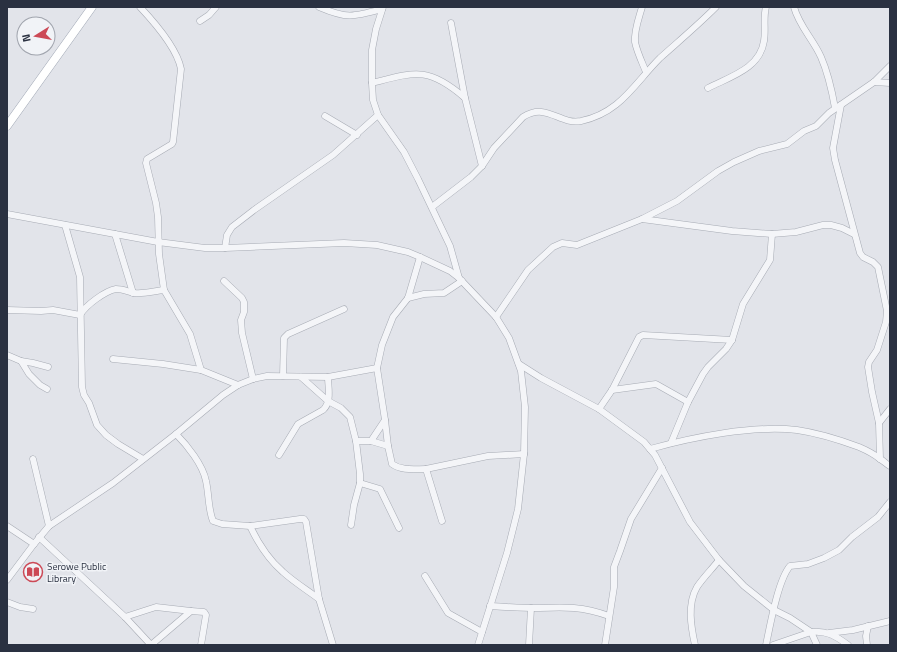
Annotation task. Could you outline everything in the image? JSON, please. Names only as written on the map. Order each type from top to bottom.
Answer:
[{"type":"main road","points":[[7,126],[92,7]]},
{"type":"street","points":[[140,7],[170,44],[180,62],[181,69],[173,142],[147,160],[146,163],[158,217],[160,269],[164,290],[190,334],[201,370]]},
{"type":"street","points":[[200,21],[205,19],[216,7]]},
{"type":"street","points":[[319,7],[348,16],[356,16],[382,8]]},
{"type":"street","points":[[642,7],[635,40],[636,47],[646,72]]},
{"type":"street","points":[[432,207],[471,177],[482,166],[494,148],[522,117],[534,112],[544,112],[580,121],[612,108],[620,102],[646,72],[716,7]]},
{"type":"street","points":[[708,88],[741,73],[759,54],[764,40],[766,7]]},
{"type":"street","points":[[794,7],[801,25],[812,40],[821,57],[831,87],[835,108]]},
{"type":"street","points":[[382,8],[372,50],[373,100],[378,115],[404,152],[432,207],[450,246],[461,280]]},
{"type":"street","points":[[451,23],[464,98],[482,166]]},
{"type":"street","points":[[496,317],[522,278],[537,261],[553,247],[562,243],[577,246],[642,219],[677,201],[718,171],[734,162],[759,151],[787,144],[804,131],[816,126],[835,108],[874,82],[890,66]]},
{"type":"street","points":[[372,83],[406,75],[427,75],[438,78],[451,86],[464,98]]},
{"type":"street","points":[[874,82],[890,83]]},
{"type":"street","points":[[841,104],[833,148],[839,177],[860,253],[863,257],[873,262],[878,268],[887,311],[886,322],[877,350],[869,362],[868,367],[879,423],[880,459]]},
{"type":"street","points":[[225,248],[227,236],[232,227],[333,155],[378,115]]},
{"type":"street","points":[[325,116],[357,135]]},
{"type":"street","points":[[7,214],[158,242],[200,247],[225,248],[344,243],[376,245],[408,252],[450,271],[461,280],[496,317],[509,338],[519,364],[526,407],[524,454],[518,508],[507,553],[478,645]]},
{"type":"street","points":[[642,219],[732,231],[772,234],[796,232],[827,225],[842,228],[854,234]]},
{"type":"street","points":[[65,225],[80,277],[82,387],[96,422],[106,435],[143,459]]},
{"type":"street","points":[[115,234],[133,293]]},
{"type":"street","points":[[671,443],[688,402],[703,374],[726,349],[732,340],[743,304],[770,260],[772,234]]},
{"type":"street","points":[[420,257],[408,298],[393,317],[386,332],[377,368],[391,461],[394,466],[404,469],[426,469],[488,456],[524,454]]},
{"type":"street","points":[[408,298],[424,294],[444,293],[461,280]]},
{"type":"street","points":[[224,281],[242,298],[244,302],[244,312],[241,320],[242,333],[254,379]]},
{"type":"street","points":[[80,314],[88,306],[108,292],[116,289],[133,293],[164,290]]},
{"type":"street","points":[[283,376],[284,338],[288,334],[344,309]]},
{"type":"street","points":[[7,310],[53,310],[80,314]]},
{"type":"street","points":[[599,409],[612,390],[639,337],[643,335],[732,340]]},
{"type":"street","points":[[7,355],[21,361],[48,367]]},
{"type":"street","points":[[113,359],[163,364],[201,370],[238,385]]},
{"type":"street","points":[[21,361],[29,374],[47,389]]},
{"type":"street","points":[[519,364],[541,378],[599,409],[638,436],[650,449],[662,468],[690,522],[719,560],[744,586],[774,610],[790,618],[811,632],[817,645]]},
{"type":"street","points":[[7,580],[49,526],[113,483],[223,395],[238,385],[267,376],[328,377],[377,368]]},
{"type":"street","points":[[301,377],[328,401],[341,408],[350,417],[356,441],[360,468],[360,483],[354,505],[351,525]]},
{"type":"street","points":[[279,454],[298,424],[327,407],[328,377]]},
{"type":"street","points":[[612,390],[656,384],[688,402]]},
{"type":"street","points":[[879,423],[890,409]]},
{"type":"street","points":[[371,441],[385,420]]},
{"type":"street","points":[[650,449],[671,443],[743,431],[761,429],[797,430],[861,448],[890,466]]},
{"type":"street","points":[[176,434],[186,444],[203,470],[213,521],[222,524],[250,526],[304,519],[306,522],[319,599],[333,645]]},
{"type":"street","points":[[356,441],[371,441],[388,446]]},
{"type":"street","points":[[33,459],[49,526]]},
{"type":"street","points":[[606,645],[614,586],[614,567],[628,524],[662,468]]},
{"type":"street","points":[[426,469],[442,521]]},
{"type":"street","points":[[360,483],[380,489],[400,528]]},
{"type":"street","points":[[766,645],[783,577],[790,566],[808,564],[839,550],[852,537],[878,517],[890,502]]},
{"type":"street","points":[[7,526],[34,544]]},
{"type":"street","points":[[250,526],[258,542],[274,563],[283,572],[319,599]]},
{"type":"street","points":[[39,537],[125,617],[151,645],[166,634],[191,611]]},
{"type":"street","points":[[695,645],[691,625],[692,601],[698,587],[719,560]]},
{"type":"street","points":[[424,576],[448,613],[482,632]]},
{"type":"street","points":[[7,602],[20,607],[33,608]]},
{"type":"street","points":[[490,606],[531,608],[558,606],[578,607],[609,616]]},
{"type":"street","points":[[125,617],[156,607],[204,612],[206,615],[201,645]]},
{"type":"street","points":[[528,645],[531,608]]},
{"type":"street","points":[[773,645],[811,632],[818,631],[829,633],[853,630],[890,620]]},
{"type":"street","points":[[867,645],[866,636],[868,626]]},
{"type":"street","points":[[829,633],[848,645]]},
{"type":"place","name":"Serowe Public Library","points":[[33,572]]}]
